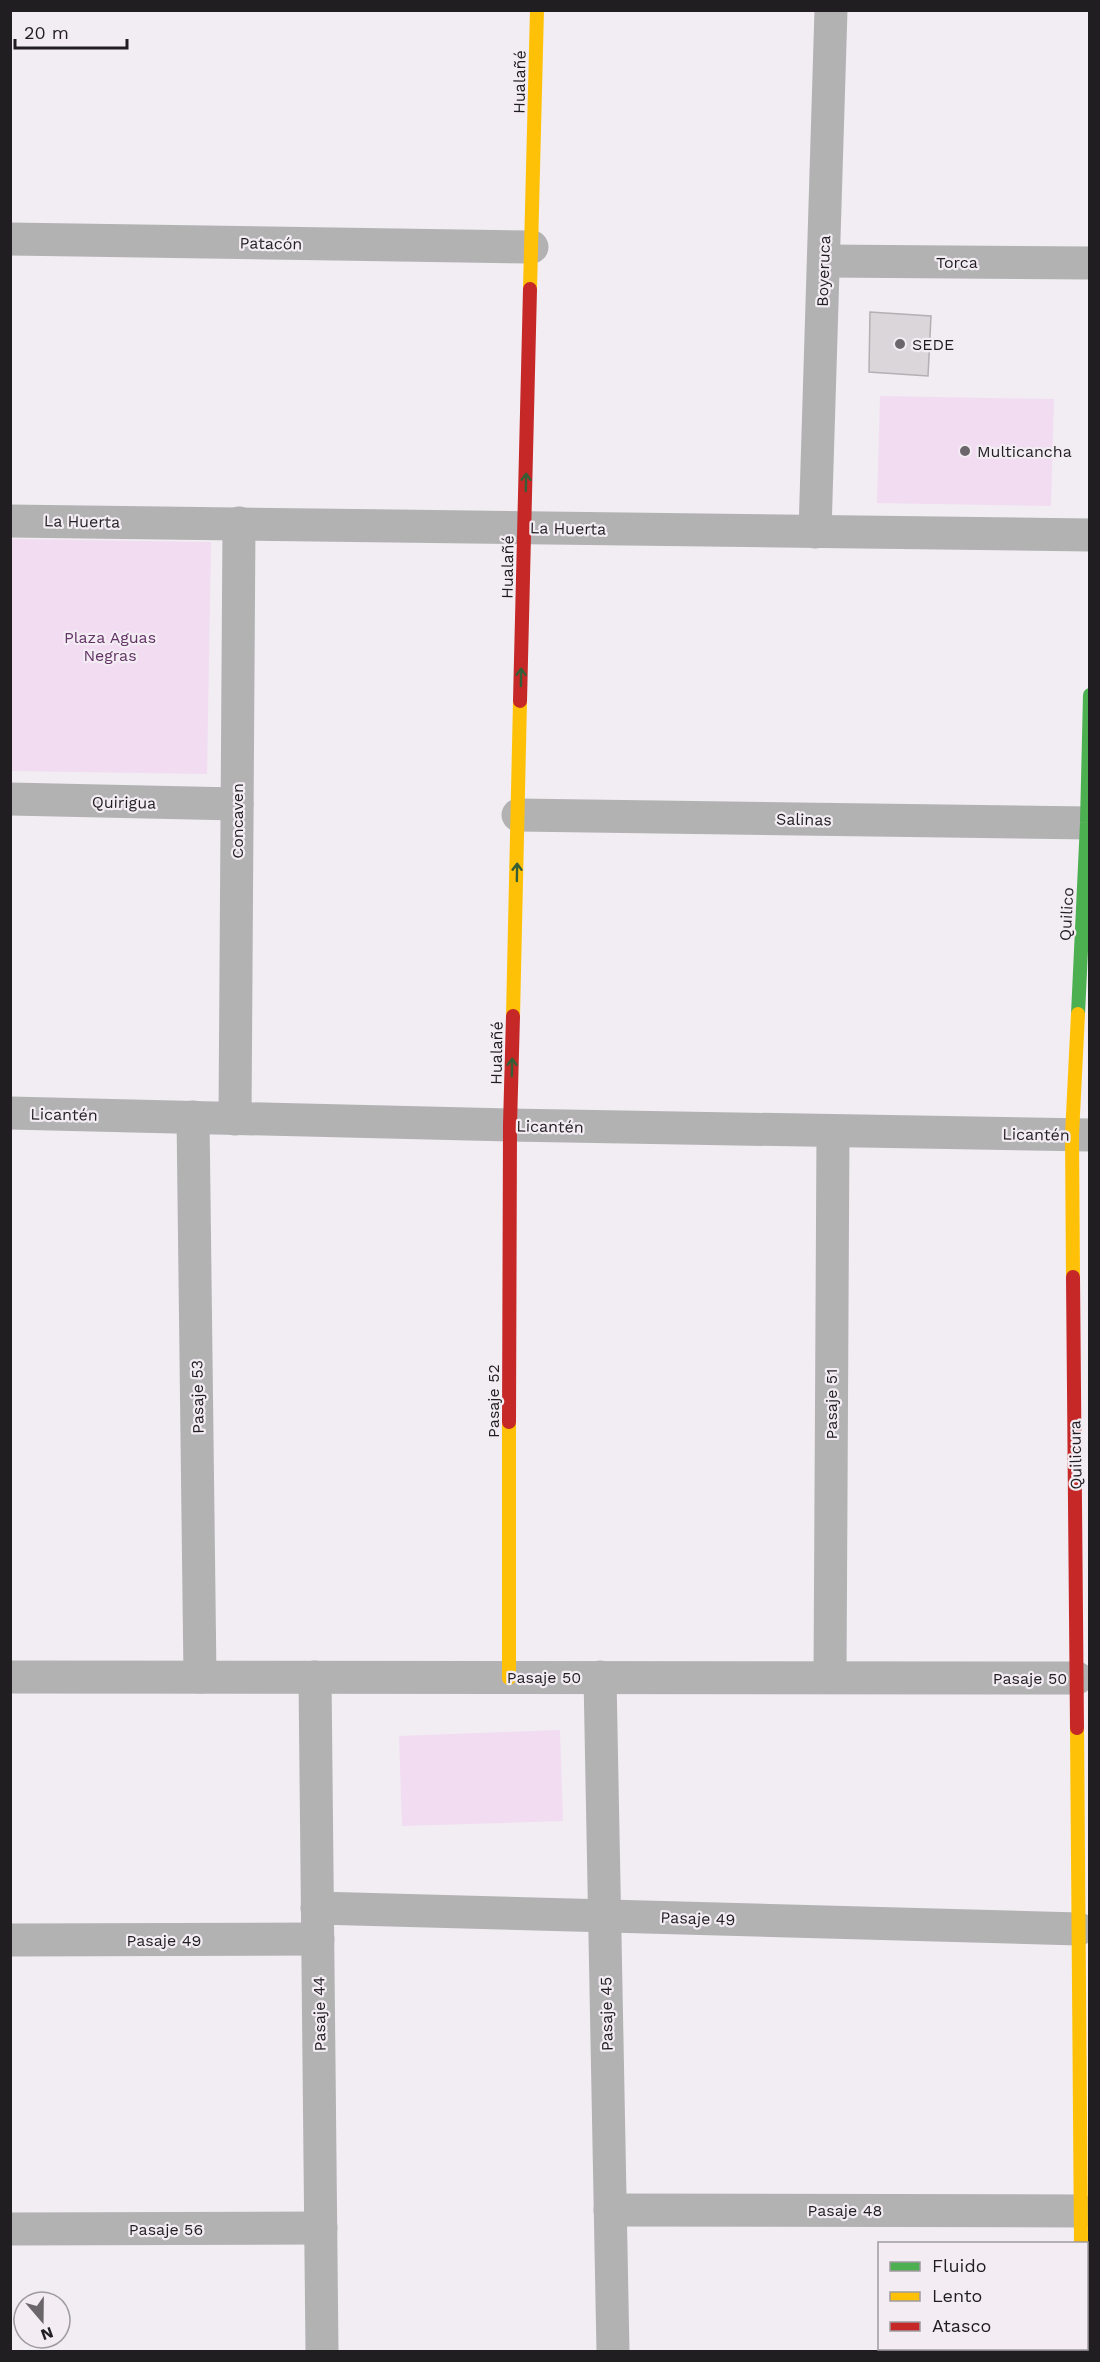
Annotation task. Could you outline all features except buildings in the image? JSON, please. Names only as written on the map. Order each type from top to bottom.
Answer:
[{"type":"street","name":"Hualañé","points":[[510,1125],[537,10]]},
{"type":"street","name":"Boyeruca","points":[[816,532],[831,10]]},
{"type":"street","name":"Patacón","points":[[10,239],[532,247]]},
{"type":"street","name":"Torca","points":[[824,261],[1089,263]]},
{"type":"street","name":"La Huerta","points":[[10,521],[1089,535]]},
{"type":"street","name":"Concaven","points":[[236,1119],[239,524]]},
{"type":"street","name":"Quilico","points":[[1081,1135],[1089,695]]},
{"type":"street","name":"Quirigua","points":[[10,799],[237,804]]},
{"type":"street","name":"Salinas","points":[[518,815],[1088,823]]},
{"type":"street","name":"Licantén","points":[[10,1113],[1081,1135]]},
{"type":"street","name":"Pasaje 53","points":[[193,1117],[200,1677]]},
{"type":"street","name":"Pasaje 52","points":[[509,1677],[510,1125]]},
{"type":"street","name":"Pasaje 51","points":[[830,1677],[833,1131]]},
{"type":"street","name":"Quilicura","points":[[1081,1135],[1077,1678],[1081,2242]]},
{"type":"street","name":"Pasaje 50","points":[[10,1677],[1077,1678]]},
{"type":"street","name":"Pasaje 44","points":[[315,1677],[322,2352]]},
{"type":"street","name":"Pasaje 45","points":[[600,1677],[613,2352]]},
{"type":"street","name":"Pasaje 49","points":[[10,1940],[318,1923],[604,1916],[1079,1929]]},
{"type":"street","name":"Pasaje 48","points":[[610,2210],[1081,2211]]},
{"type":"street","name":"Pasaje 56","points":[[10,2229],[321,2228]]},
{"type":"green space","name":"Multicancha","points":[[880,396],[1054,399],[1051,506],[877,503]]},
{"type":"green space","name":"Plaza Aguas Negras","points":[[11,539],[211,542],[207,774],[11,771]]},
{"type":"green space","points":[[560,1730],[563,1821],[402,1826],[399,1736]]},
{"type":"traffic: fast","points":[[1078,1014],[1087,823],[1090,695]]},
{"type":"traffic: slow","points":[[530,289],[537,10]]},
{"type":"traffic: slow","points":[[513,1016],[520,701]]},
{"type":"traffic: slow","points":[[1073,1277],[1072,1135],[1078,1014]]},
{"type":"traffic: slow","points":[[509,1422],[509,1678]]},
{"type":"traffic: slow","points":[[1077,1728],[1081,2242]]},
{"type":"traffic: jam","points":[[520,701],[530,289]]},
{"type":"traffic: jam","points":[[509,1422],[510,1125],[513,1016]]},
{"type":"traffic: jam","points":[[1073,1277],[1077,1728]]},
{"type":"place","name":"SEDE","points":[[900,344]]},
{"type":"place","name":"Multicancha","points":[[965,451]]}]
